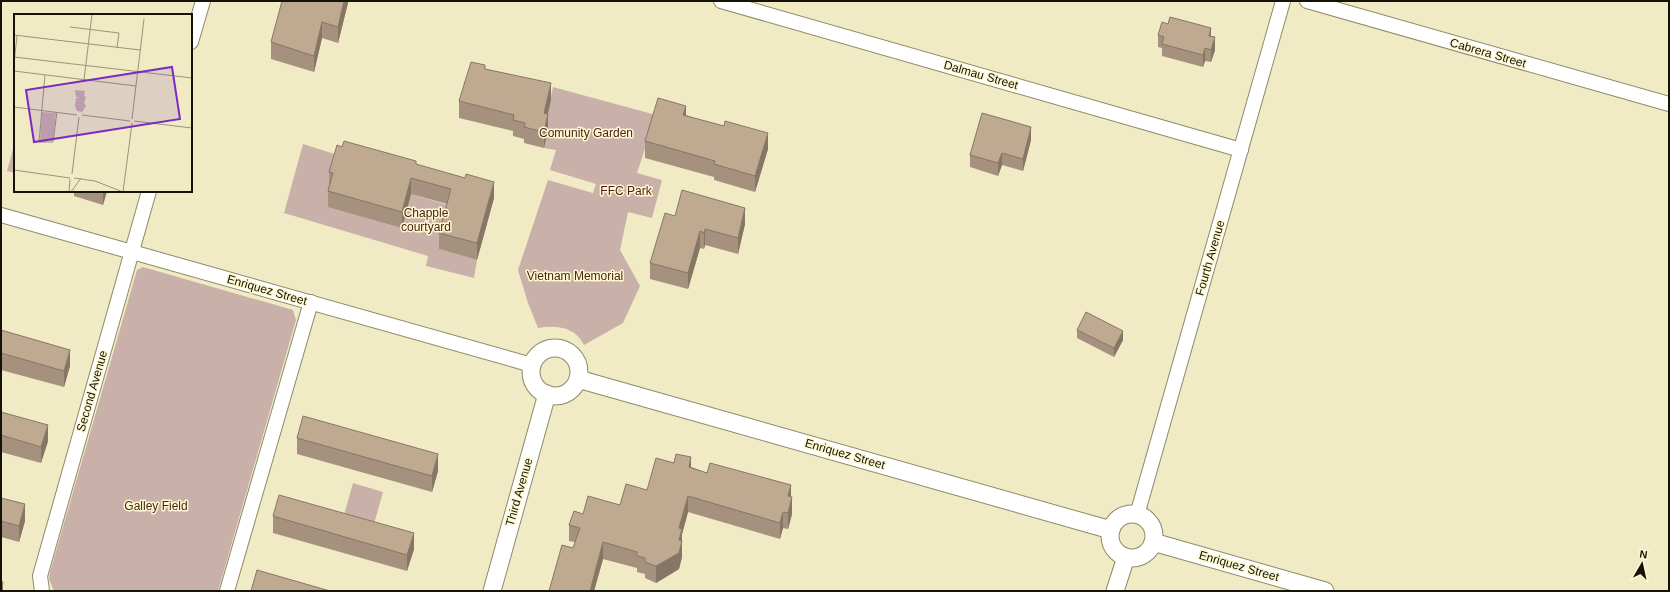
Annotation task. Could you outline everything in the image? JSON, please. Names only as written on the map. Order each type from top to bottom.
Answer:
[{"type":"street","points":[[192,39],[203,1]]},
{"type":"street","name":"Dalmau Street","points":[[721,1],[1241,150]]},
{"type":"street","name":"Fourth Avenue","points":[[1137,515],[1283,1]]},
{"type":"street","name":"Cabrera Street","points":[[1307,1],[1669,104]]},
{"type":"street","name":"Second Avenue","points":[[42,591],[40,576],[149,192]]},
{"type":"street","name":"Enriquez Street","points":[[1,215],[532,365]]},
{"type":"street","points":[[227,591],[311,302]]},
{"type":"street","points":[[547,349],[562,349],[569,352],[578,364],[578,379],[575,386],[569,391],[554,395],[547,394],[536,385],[532,379],[532,365],[535,358],[547,349]]},
{"type":"street","name":"Enriquez Street","points":[[578,379],[1111,530]]},
{"type":"street","name":"Third Avenue","points":[[492,591],[547,394]]},
{"type":"street","points":[[1137,515],[1149,522],[1152,528],[1153,542],[1150,548],[1140,556],[1126,557],[1115,549],[1110,537],[1111,530],[1114,524],[1124,516],[1137,515]]},
{"type":"street","name":"Enriquez Street","points":[[1153,542],[1325,591]]},
{"type":"street","points":[[1115,591],[1126,557]]},
{"type":"green space","points":[[553,87],[656,115],[637,173],[662,180],[652,218],[628,212],[620,250],[640,286],[623,323],[584,345],[576,334],[565,329],[559,327],[538,328],[528,303],[518,270],[548,180],[593,193],[596,184],[550,170],[556,150],[544,148],[548,130],[547,116]]},
{"type":"green space","name":"Chapple courtyard","points":[[303,144],[344,157],[402,228],[411,194],[451,206],[439,249],[477,260],[474,278],[426,266],[428,256],[284,213]]},
{"type":"green space","points":[[14,146],[14,173],[7,171]]},
{"type":"green space","name":"Galley Field","points":[[143,267],[293,310],[296,320],[218,591],[54,591],[49,579],[50,572],[137,270]]},
{"type":"green space","points":[[353,483],[383,492],[374,524],[344,515]]},
{"type":"building","points":[[282,1],[344,1],[338,27],[322,22],[314,56],[271,42]]},
{"type":"building","points":[[1170,17],[1211,28],[1209,36],[1215,37],[1211,50],[1205,48],[1203,55],[1162,44],[1164,37],[1158,35],[1162,22],[1168,24]]},
{"type":"building","points":[[471,62],[485,65],[485,69],[551,83],[544,113],[548,114],[544,132],[524,127],[525,123],[513,120],[514,115],[459,101]]},
{"type":"building","points":[[658,98],[686,106],[683,115],[724,126],[725,121],[768,133],[755,176],[714,164],[715,161],[645,141]]},
{"type":"building","points":[[982,113],[1031,127],[1023,159],[1002,153],[998,163],[970,155]]},
{"type":"building","points":[[344,141],[416,161],[416,164],[465,178],[466,174],[494,182],[477,243],[439,233],[451,189],[411,178],[402,212],[328,191],[333,173],[329,172],[337,145],[342,147]]},
{"type":"building","points":[[682,190],[745,208],[738,238],[705,229],[704,233],[700,231],[688,273],[650,263],[665,213],[675,216]]},
{"type":"building","points":[[1086,312],[1123,331],[1114,348],[1077,330]]},
{"type":"building","points":[[1,330],[70,350],[64,371],[1,353]]},
{"type":"building","points":[[1,412],[48,425],[41,447],[1,435]]},
{"type":"building","points":[[303,416],[438,454],[432,476],[297,438]]},
{"type":"building","points":[[676,454],[691,457],[689,467],[707,473],[710,463],[791,485],[788,496],[792,497],[788,513],[783,512],[780,523],[688,496],[679,528],[682,529],[679,540],[682,541],[679,553],[656,566],[645,562],[645,558],[637,556],[637,552],[603,542],[590,591],[549,591],[562,545],[573,548],[580,528],[569,525],[574,511],[583,514],[588,496],[620,505],[626,484],[647,490],[656,458],[674,463]]},
{"type":"building","points":[[279,495],[414,533],[407,555],[273,516]]},
{"type":"building","points":[[1,498],[25,504],[19,526],[1,521]]},
{"type":"building","points":[[257,570],[330,591],[251,591]]},
{"type":"park label","name":"Comunity Garden","points":[[586,133]]},
{"type":"park label","name":"FFC Park","points":[[626,191]]},
{"type":"park label","name":"Vietnam Memorial","points":[[575,276]]}]
